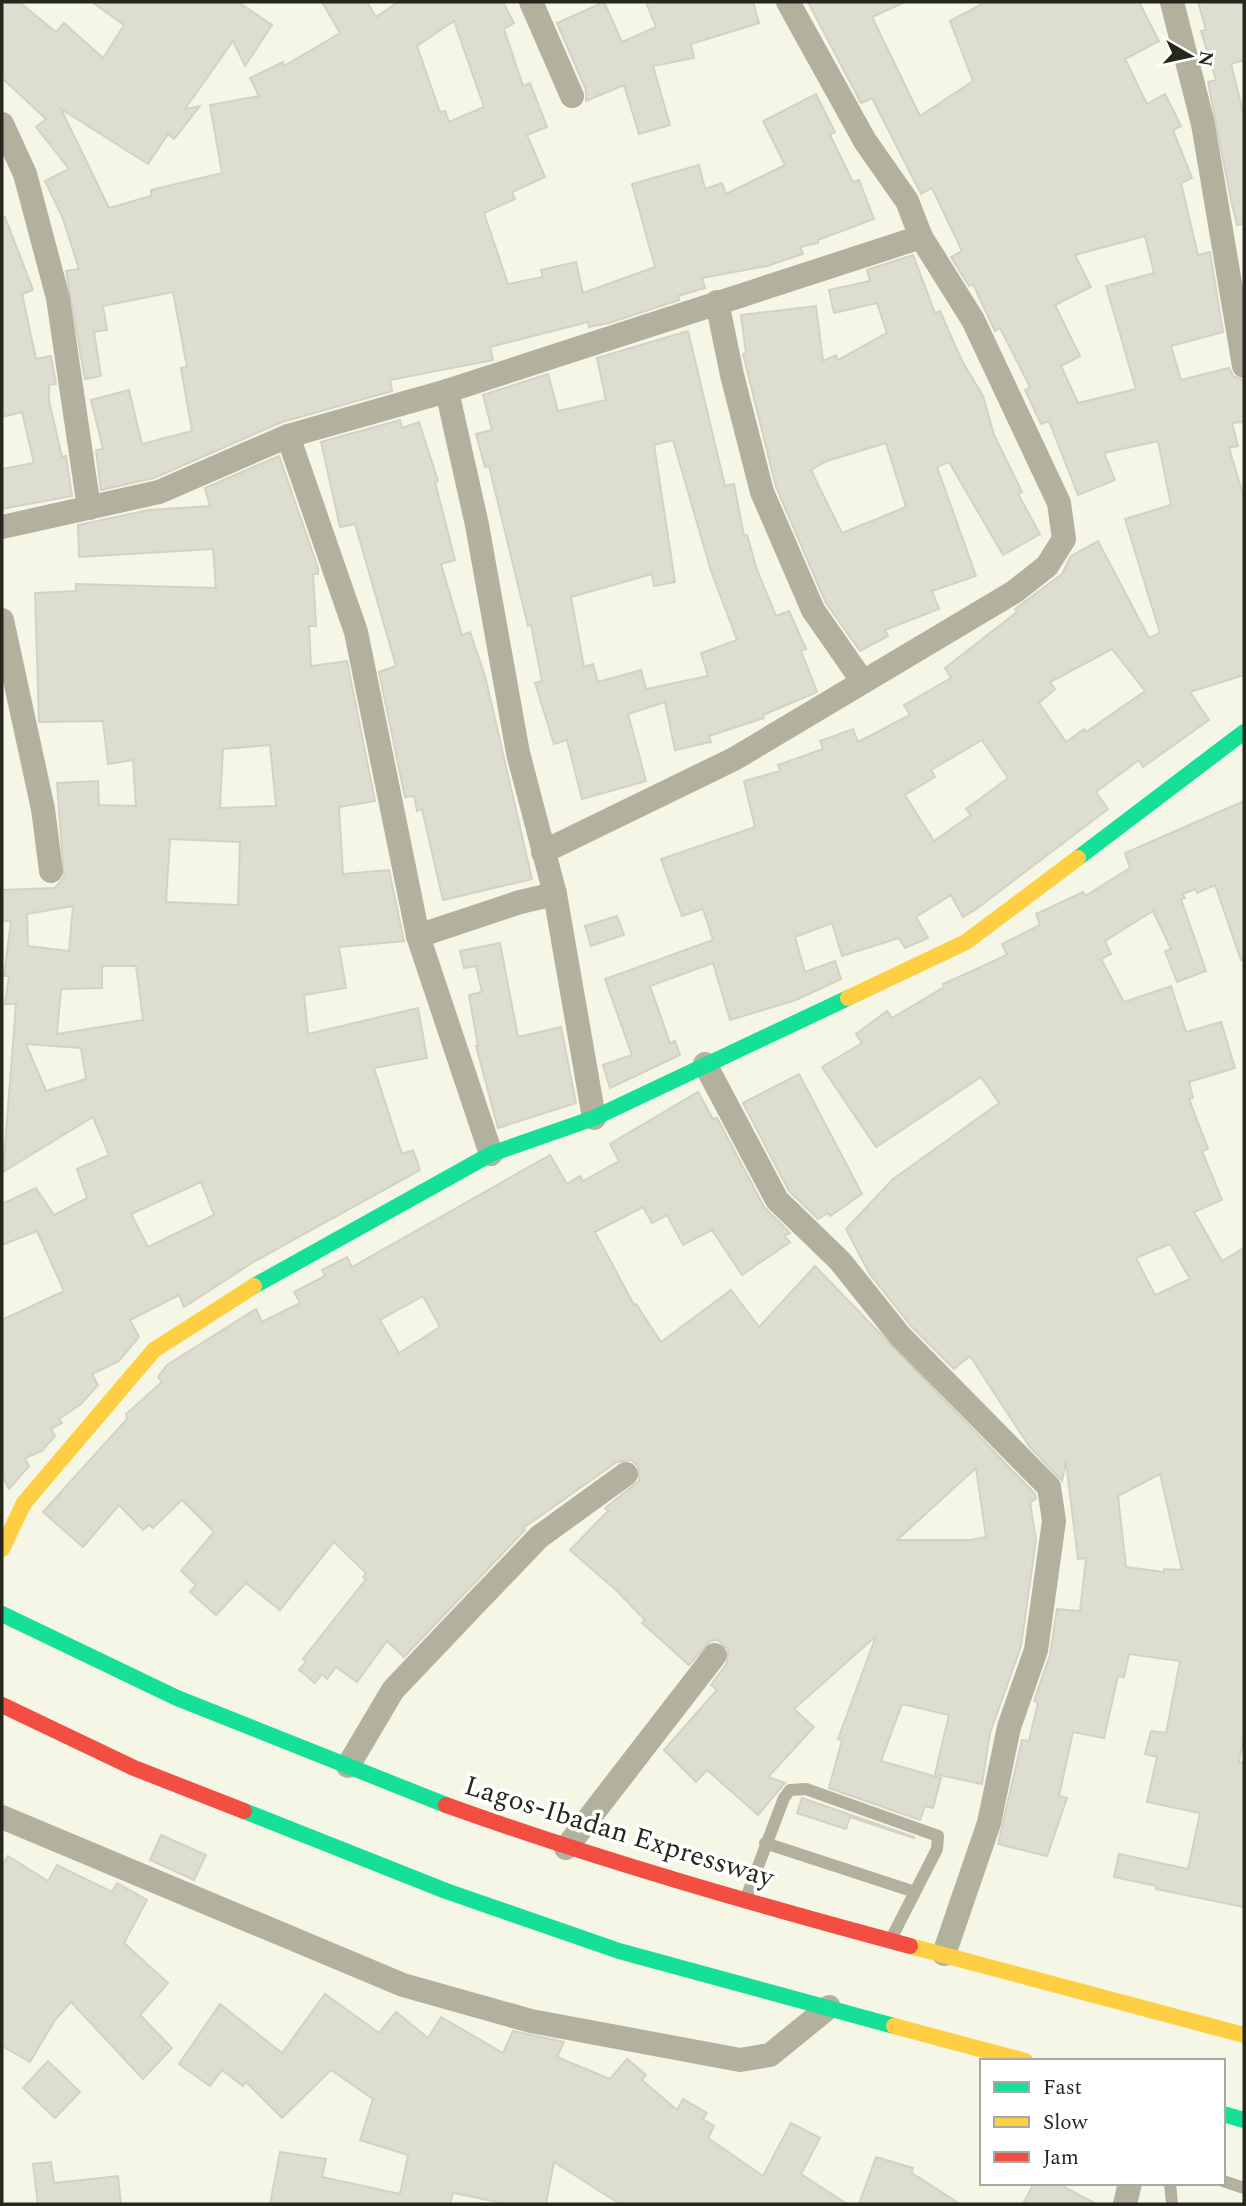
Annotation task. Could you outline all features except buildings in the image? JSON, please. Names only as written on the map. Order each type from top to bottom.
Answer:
[{"type":"main road","points":[[2,1549],[24,1503],[154,1350],[265,1279],[491,1154],[594,1118],[965,942],[1244,732]]},
{"type":"main road","name":"Lagos-Ibadan Expressway","points":[[2,1614],[177,1698],[566,1848],[745,1901],[1244,2035]]},
{"type":"main road","points":[[2,1705],[134,1768],[446,1891],[619,1951],[1019,2059]]},
{"type":"main road","points":[[1225,2115],[1244,2120]]},
{"type":"street","points":[[531,2],[572,96]]},
{"type":"street","points":[[543,852],[734,759],[1014,592],[1047,566],[1064,539],[1059,503],[973,320],[920,237],[907,201],[866,141],[789,2]]},
{"type":"street","points":[[1172,2],[1203,124],[1244,366]]},
{"type":"street","points":[[2,124],[24,174],[58,298],[89,508]]},
{"type":"street","points":[[2,527],[159,492],[288,436],[447,391],[920,237]]},
{"type":"street","points":[[717,302],[732,375],[762,492],[813,610],[863,682]]},
{"type":"street","points":[[447,391],[477,525],[518,753],[555,894],[594,1118]]},
{"type":"street","points":[[288,436],[356,632],[418,936],[491,1154]]},
{"type":"street","points":[[2,620],[5,652],[43,809],[51,871]]},
{"type":"street","points":[[418,936],[520,901],[555,894]]},
{"type":"street","points":[[705,1064],[777,1200],[839,1261],[900,1336],[1049,1486],[1054,1521],[1036,1650],[1009,1727],[989,1823],[944,1954]]},
{"type":"street","points":[[348,1766],[393,1690],[450,1630],[539,1537],[626,1474]]},
{"type":"street","points":[[566,1848],[715,1655]]},
{"type":"street","points":[[2,1816],[403,1984],[531,2021],[740,2060],[771,2056],[829,2007]]},
{"type":"street","points":[[1125,2204],[1130,2185]]},
{"type":"lane","points":[[745,1901],[765,1843],[790,1790],[806,1789],[938,1836],[937,1849],[891,1940]]},
{"type":"lane","points":[[765,1843],[915,1892]]},
{"type":"lane","points":[[1225,2182],[1244,2188]]},
{"type":"lane","points":[[1170,2185],[1172,2204]]},
{"type":"traffic: fast","points":[[1078,858],[1244,732]]},
{"type":"traffic: fast","points":[[254,1286],[491,1154],[594,1118],[848,998]]},
{"type":"traffic: fast","points":[[2,1614],[177,1698],[446,1805]]},
{"type":"traffic: fast","points":[[244,1811],[446,1891],[619,1951],[894,2026]]},
{"type":"traffic: fast","points":[[1225,2115],[1244,2120]]},
{"type":"traffic: slow","points":[[848,998],[966,942],[1078,858]]},
{"type":"traffic: slow","points":[[2,1549],[24,1503],[154,1350],[254,1286]]},
{"type":"traffic: slow","points":[[910,1946],[1244,2035]]},
{"type":"traffic: slow","points":[[894,2026],[1018,2059]]},
{"type":"traffic: jam","points":[[2,1705],[134,1768],[244,1811]]},
{"type":"traffic: jam","points":[[446,1805],[677,1880],[910,1946]]}]
